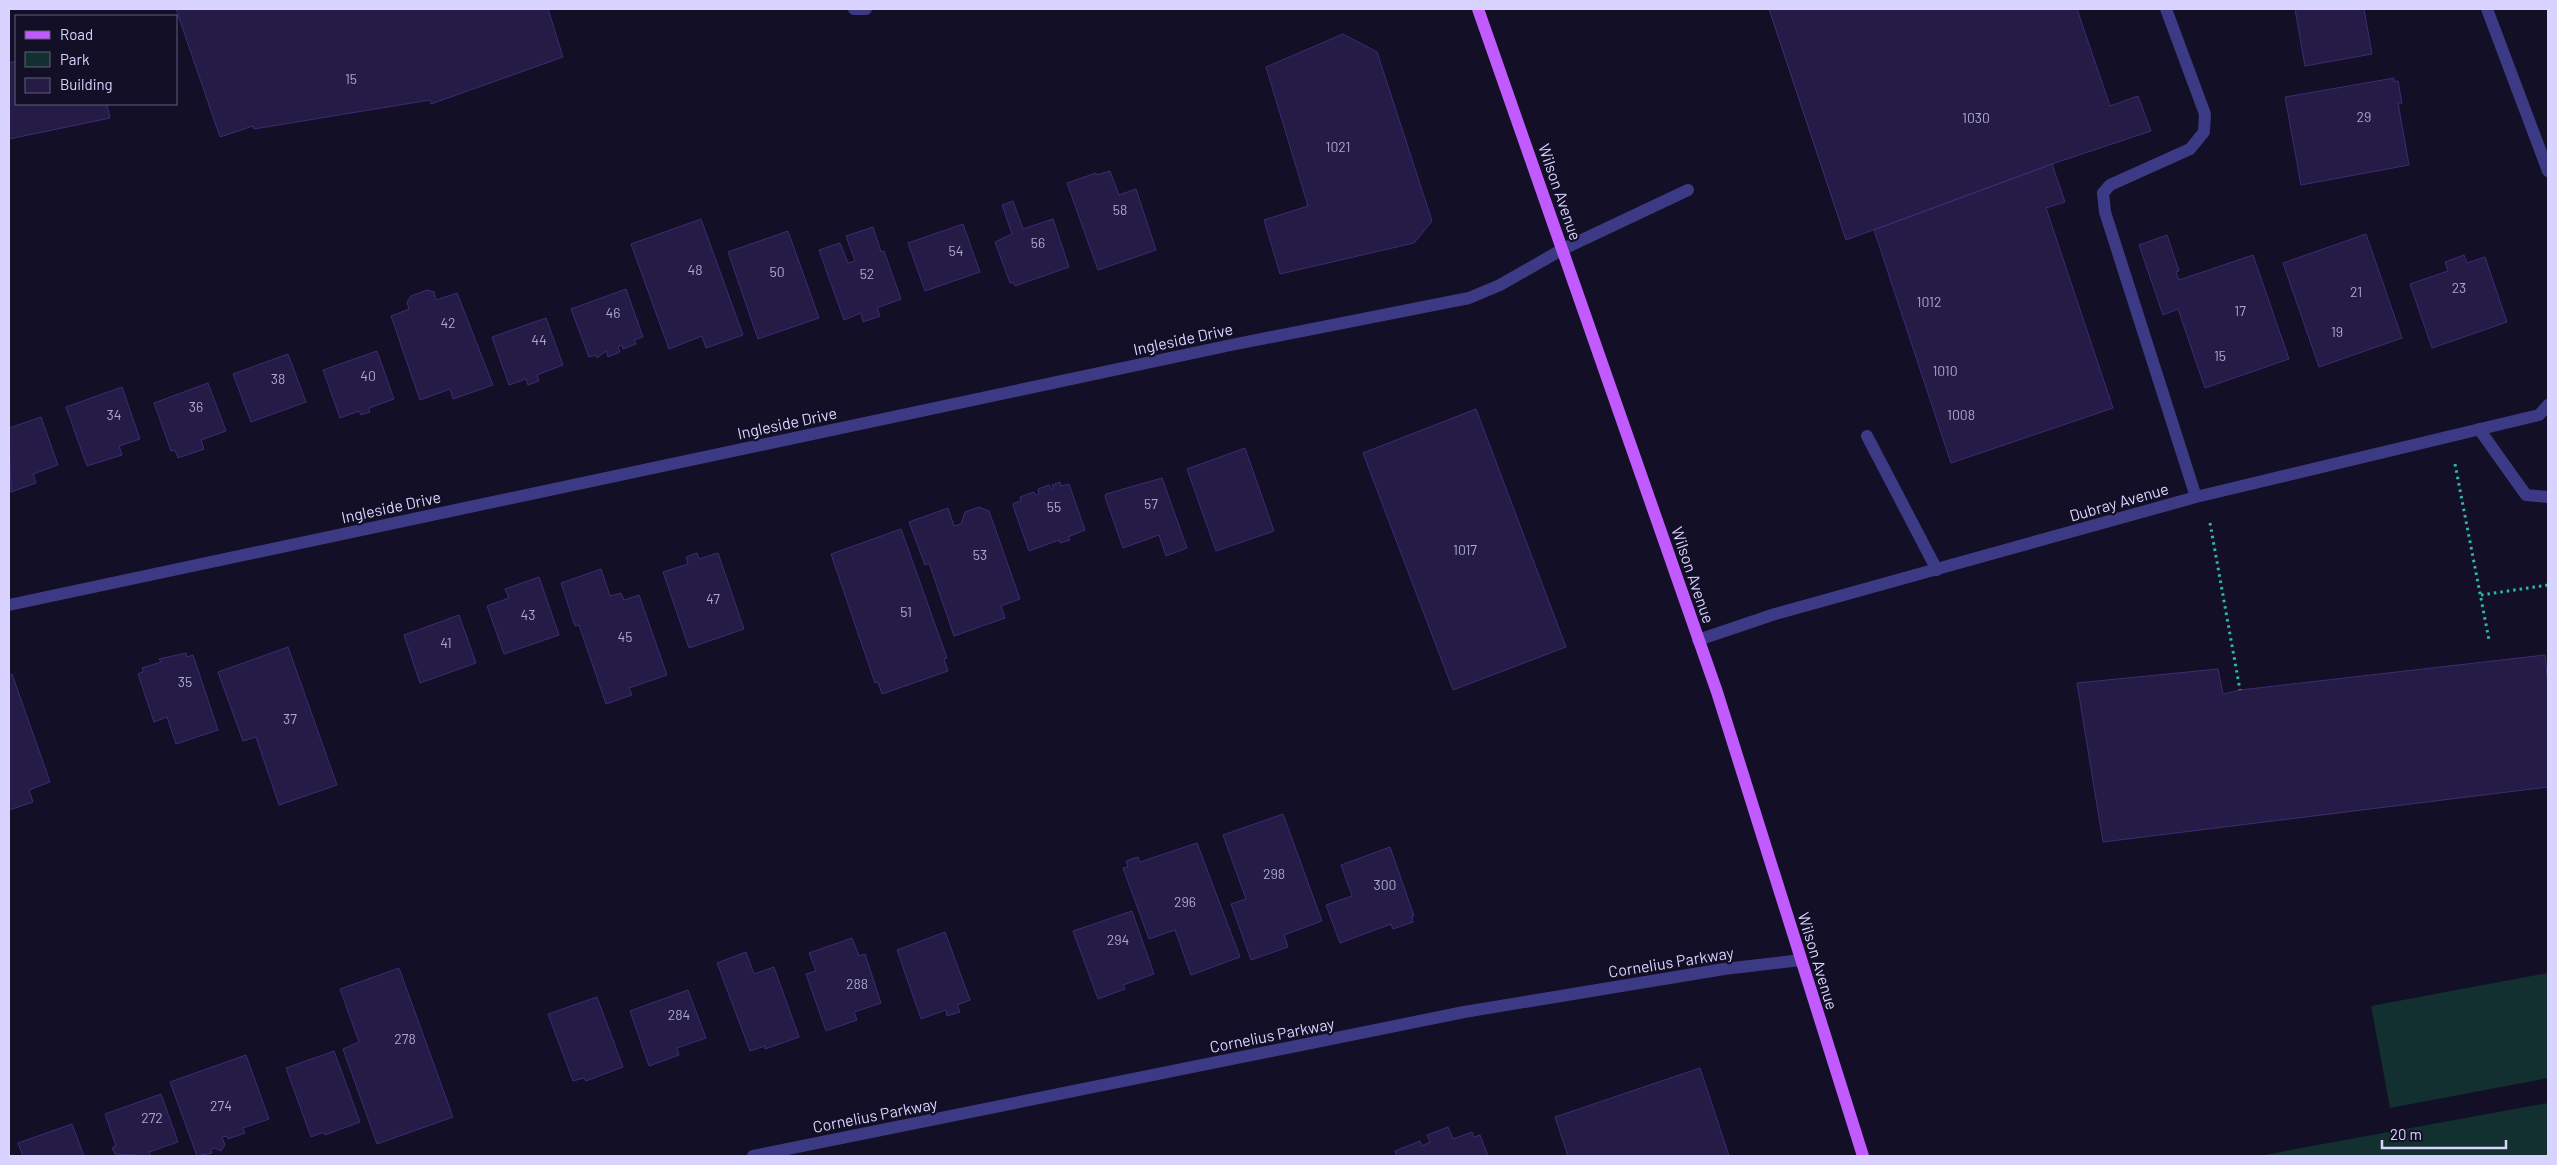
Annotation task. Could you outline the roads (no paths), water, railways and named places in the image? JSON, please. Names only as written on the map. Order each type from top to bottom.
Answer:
[{"type":"main road","name":"Wilson Avenue","points":[[1478,9],[1698,640],[1718,692],[1800,960],[1863,1156]]},
{"type":"street","points":[[854,9],[866,9]]},
{"type":"street","points":[[2166,9],[2205,114],[2204,132],[2190,149],[2110,185],[2103,193],[2105,212],[2201,496]]},
{"type":"street","points":[[2487,9],[2548,171]]},
{"type":"street","name":"Ingleside Drive","points":[[9,605],[1222,348],[1469,298],[1500,285],[1563,250],[1688,190]]},
{"type":"street","name":"Dubray Avenue","points":[[1698,640],[1775,614],[2201,496],[2539,415],[2548,405]]},
{"type":"street","points":[[2479,429],[2526,495],[2548,497]]},
{"type":"street","points":[[1867,436],[1937,570]]},
{"type":"street","name":"Cornelius Parkway","points":[[753,1156],[1464,1012],[1724,969],[1800,960]]}]
